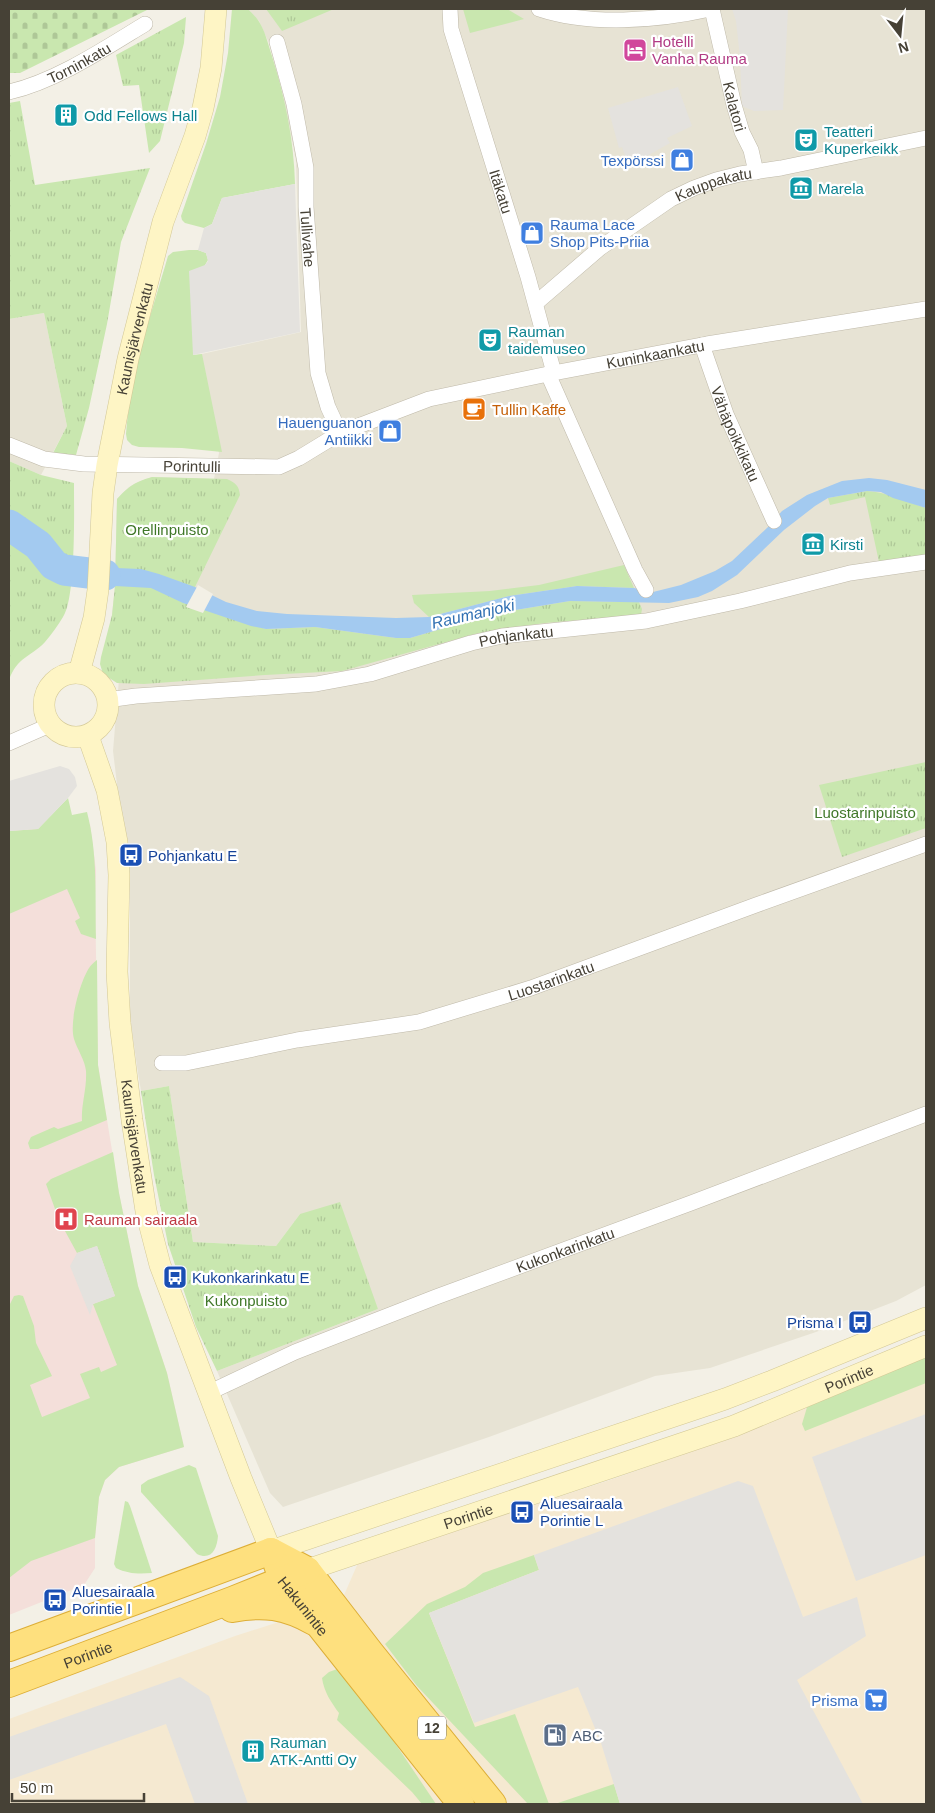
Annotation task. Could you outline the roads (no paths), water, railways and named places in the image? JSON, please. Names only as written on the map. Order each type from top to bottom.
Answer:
[{"type":"highway","name":"Hakunintie","points":[[271,1551],[307,1570],[328,1618]]},
{"type":"highway","name":"Hakunintie","points":[[271,1551],[283,1580],[328,1618],[362,1660],[493,1804]]},
{"type":"highway","name":"Porintie","points":[[9,1648],[271,1551]]},
{"type":"highway","name":"Porintie","points":[[9,1684],[172,1622],[233,1604],[307,1570]]},
{"type":"highway","name":"12","points":[[233,1604],[271,1606],[328,1618]]},
{"type":"highway","name":"Hakunintie","points":[[362,1660],[461,1804]]},
{"type":"main road","name":"Kaunisjärvenkatu","points":[[79,673],[94,618],[98,590],[103,494],[128,359],[160,234],[203,108],[211,68],[216,9]]},
{"type":"main road","points":[[79,673],[97,681],[105,692],[107,700],[106,717],[97,730],[88,736],[80,738],[62,735],[50,725],[44,709],[47,690],[59,678],[68,674],[79,673]]},
{"type":"main road","name":"Kaunisjärvenkatu","points":[[88,736],[107,790],[117,842],[120,1023],[146,1211],[160,1266],[271,1551]]},
{"type":"main road","name":"Porintie","points":[[271,1551],[725,1399],[926,1318]]},
{"type":"main road","name":"Porintie","points":[[307,1570],[734,1426],[926,1346]]},
{"type":"street","name":"Itäkatu","points":[[450,9],[451,29],[536,304],[551,373],[634,570],[646,590]]},
{"type":"street","points":[[538,9],[564,15],[628,19],[658,17],[711,9]]},
{"type":"street","name":"Kalatori","points":[[711,9],[734,105],[742,132],[751,150],[756,172]]},
{"type":"street","name":"Torninkatu","points":[[9,92],[32,86],[146,24]]},
{"type":"street","name":"Tullivahe","points":[[277,42],[294,104],[306,168],[306,207],[318,373],[328,408],[340,433]]},
{"type":"street","name":"Kauppakatu","points":[[536,304],[600,248],[671,199],[716,180],[926,138]]},
{"type":"street","name":"Kuninkaankatu","points":[[279,467],[300,458],[340,433],[429,399],[551,373],[702,345],[926,309]]},
{"type":"street","name":"Vähäpoikkikatu","points":[[702,345],[726,414],[774,520]]},
{"type":"street","name":"Porintulli","points":[[9,445],[44,459],[107,465],[279,467]]},
{"type":"street","name":"Pohjankatu","points":[[107,700],[136,696],[274,688],[335,681],[370,674],[471,643],[502,636],[646,621],[740,601],[850,573],[926,562]]},
{"type":"street","points":[[9,743],[50,725]]},
{"type":"street","name":"Luostarinkatu","points":[[162,1063],[186,1063],[297,1040],[419,1022],[531,988],[926,844]]},
{"type":"street","name":"Kukonkarinkatu","points":[[208,1393],[294,1352],[926,1114]]},
{"type":"water","points":[[869,478],[887,480],[926,490],[926,508],[893,498],[881,492],[867,491],[828,498],[784,530],[737,575],[712,591],[698,597],[669,603],[570,601],[492,614],[410,638],[396,638],[315,627],[266,629],[251,626],[183,603],[151,588],[115,586],[76,579],[64,570],[85,565],[141,569],[195,587],[226,602],[257,611],[287,614],[396,618],[429,617],[509,596],[577,586],[634,588],[653,592],[681,585],[715,571],[732,561],[782,511],[807,495],[842,481]]},
{"type":"waterway","name":"Raumanjoki","points":[[9,525],[38,545],[54,565],[64,570],[105,575]]},
{"type":"place","name":"Hotelli Vanha Rauma","points":[[635,50]]},
{"type":"place","name":"Odd Fellows Hall","points":[[66,115]]},
{"type":"place","name":"Teatteri Kuperkeikk","points":[[806,140]]},
{"type":"place","name":"Texpörssi","points":[[682,160]]},
{"type":"place","name":"Marela","points":[[801,188]]},
{"type":"place","name":"Rauma Lace Shop Pits-Priia","points":[[532,233]]},
{"type":"place","name":"Rauman taidemuseo","points":[[490,340]]},
{"type":"place","name":"Tullin Kaffe","points":[[474,409]]},
{"type":"place","name":"Hauenguanon Antiikki","points":[[390,431]]},
{"type":"place","name":"Kirsti","points":[[813,544]]},
{"type":"place","name":"Pohjankatu E","points":[[131,855]]},
{"type":"place","name":"Rauman sairaala","points":[[66,1219]]},
{"type":"place","name":"Kukonkarinkatu E","points":[[175,1277]]},
{"type":"place","name":"Prisma I","points":[[860,1322]]},
{"type":"place","name":"Aluesairaala Porintie L","points":[[522,1512]]},
{"type":"place","name":"Aluesairaala Porintie I","points":[[55,1600]]},
{"type":"place","name":"Prisma","points":[[876,1700]]},
{"type":"place","name":"ABC","points":[[555,1735]]},
{"type":"place","name":"Rauman ATK-Antti Oy","points":[[253,1751]]},
{"type":"park label","name":"Orellinpuisto","points":[[167,529]]},
{"type":"park label","name":"Luostarinpuisto","points":[[865,812]]},
{"type":"park label","name":"Kukonpuisto","points":[[246,1300]]}]
